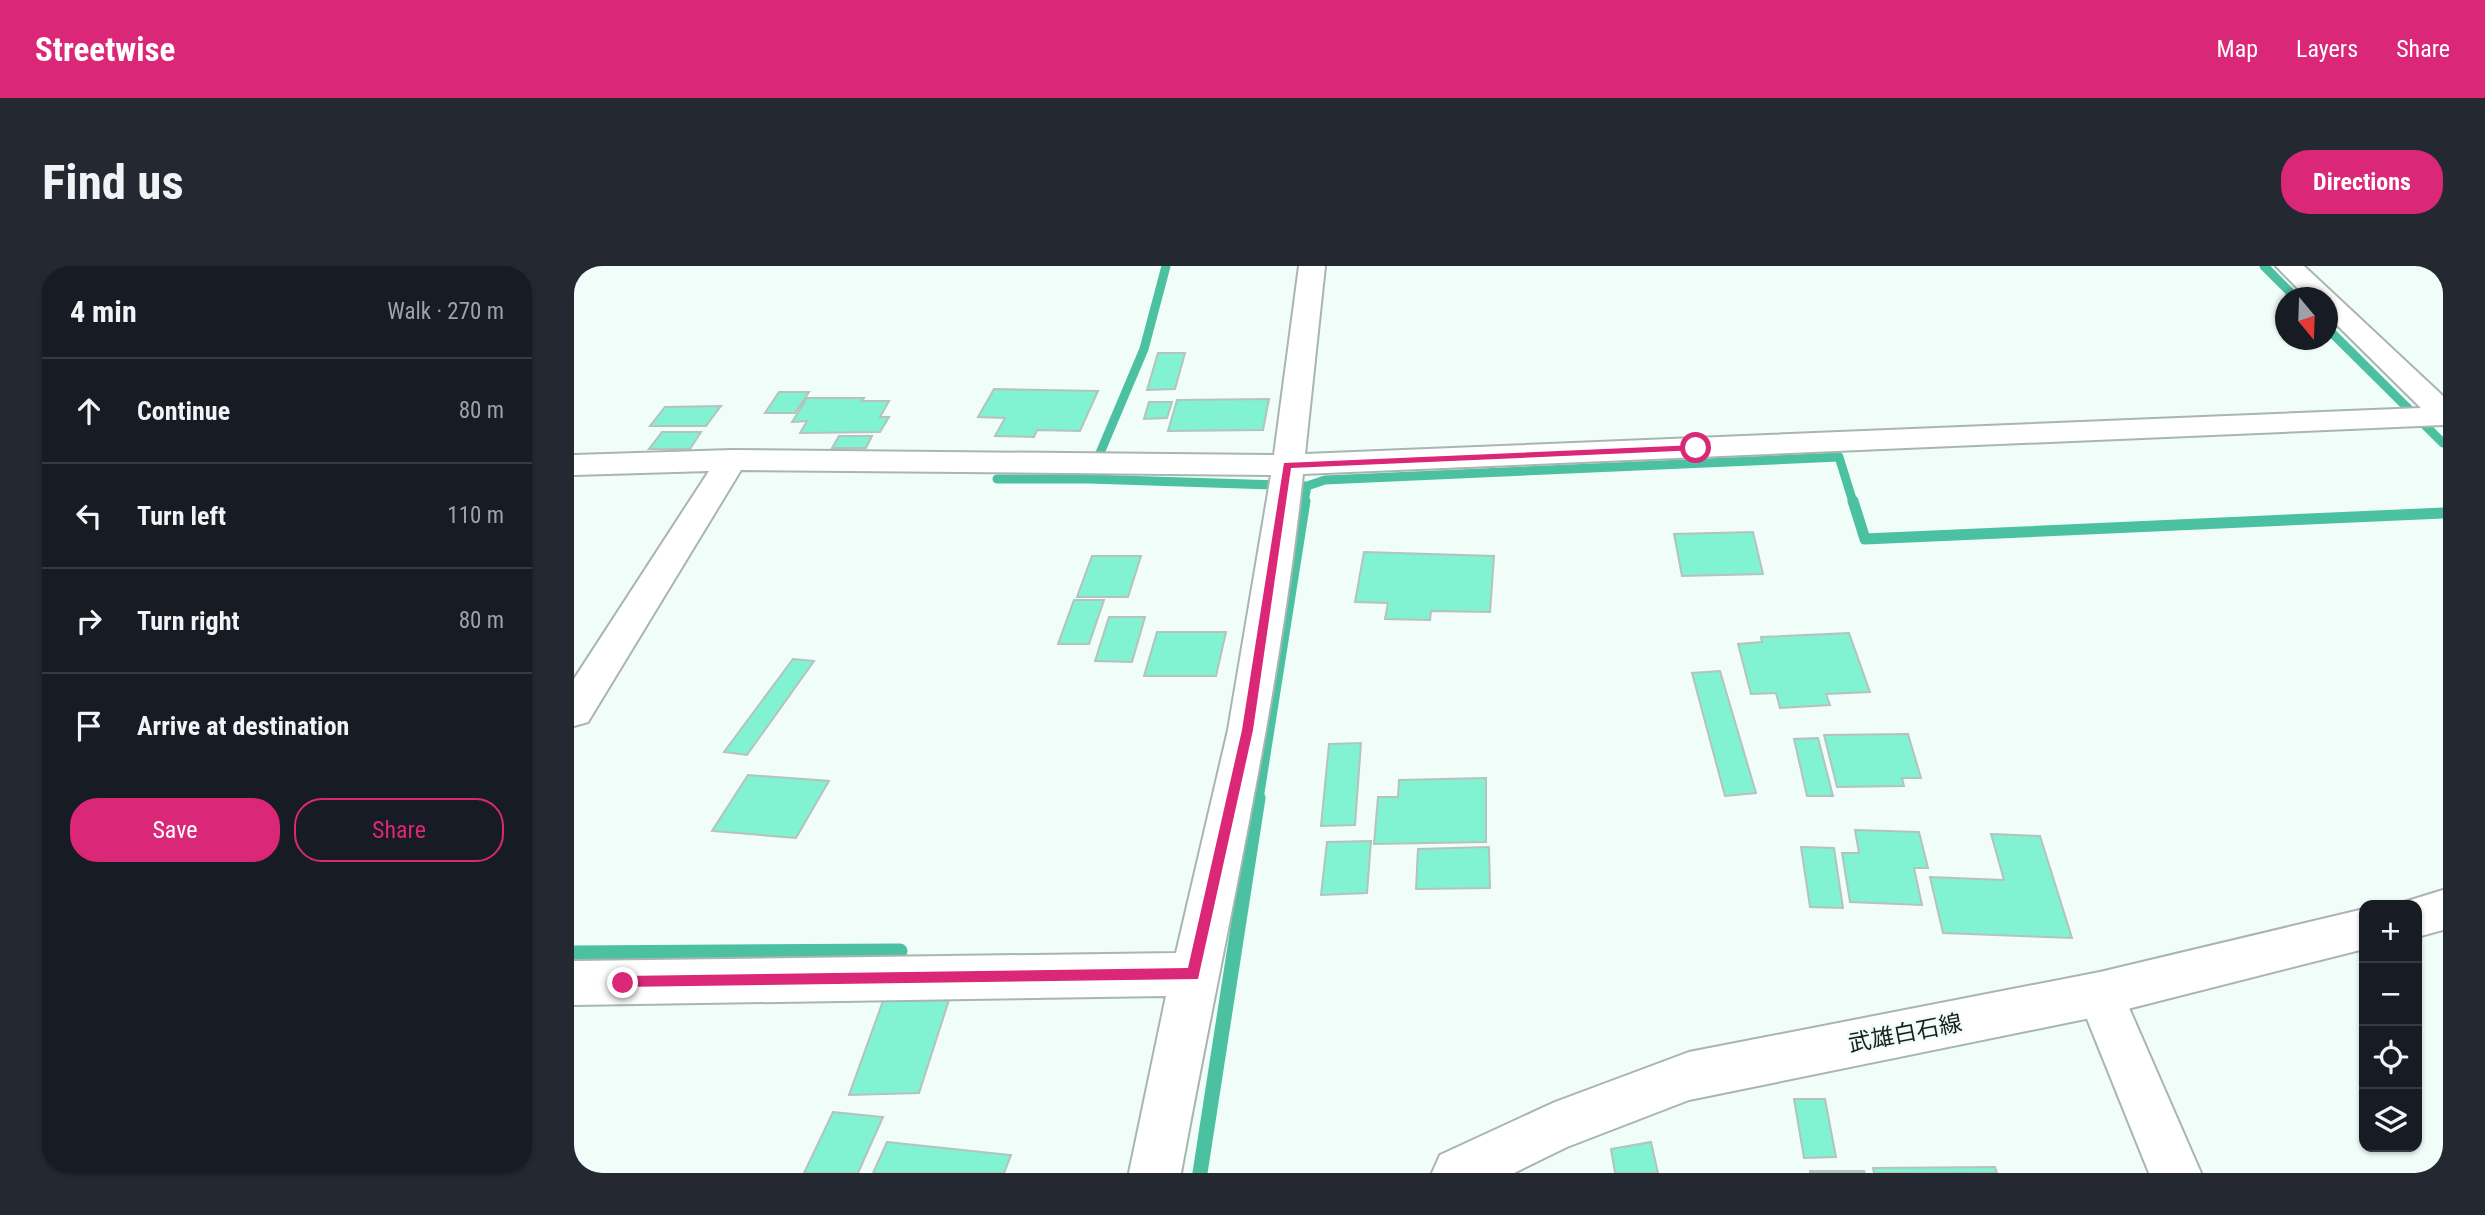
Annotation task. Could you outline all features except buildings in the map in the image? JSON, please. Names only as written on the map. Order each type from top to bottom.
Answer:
[{"type":"street","points":[[1155,1173],[1194,974],[1247,730],[1286,479],[1312,266]]},
{"type":"street","points":[[2289,266],[2311,287]]},
{"type":"street","points":[[2338,313],[2431,415]]},
{"type":"street","points":[[574,465],[732,460],[1095,463],[1286,479],[2431,415]]},
{"type":"street","points":[[574,711],[732,460]]},
{"type":"street","points":[[2422,915],[2443,910]]},
{"type":"street","name":"武雄白石線","points":[[1458,1173],[1555,1127],[1689,1076],[2099,994],[2359,930]]},
{"type":"street","points":[[574,983],[1194,974]]},
{"type":"street","points":[[2099,994],[2175,1173]]},
{"type":"waterway","points":[[1089,479],[1144,349],[1166,266]]},
{"type":"waterway","points":[[2264,266],[2285,287]]},
{"type":"waterway","points":[[2338,339],[2443,443]]},
{"type":"waterway","points":[[1307,486],[1325,480],[1839,457],[1853,502]]},
{"type":"waterway","points":[[997,479],[1089,479]]},
{"type":"waterway","points":[[1089,479],[1307,486]]},
{"type":"waterway","points":[[1304,502],[1307,486]]},
{"type":"waterway","points":[[1258,799],[1305,501]]},
{"type":"waterway","points":[[1853,501],[1865,539],[2443,513]]},
{"type":"waterway","points":[[1200,1173],[1258,798]]},
{"type":"waterway","points":[[574,953],[900,951]]},
{"type":"route","points":[[623,983],[1194,974],[1247,730],[1287,465],[1696,448]]}]
